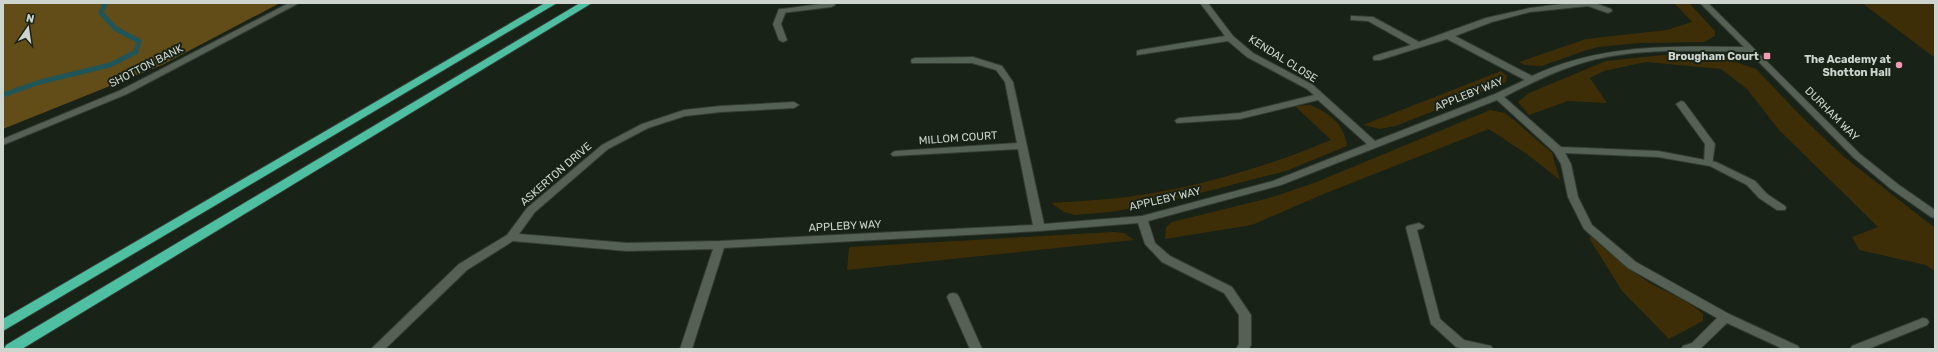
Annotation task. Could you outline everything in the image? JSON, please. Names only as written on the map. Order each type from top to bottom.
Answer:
[{"type":"highway","points":[[3,326],[552,3]]},
{"type":"highway","points":[[11,349],[587,3]]},
{"type":"street","name":"SHOTTON BANK","points":[[3,142],[124,92],[295,3]]},
{"type":"street","name":"KENDAL CLOSE","points":[[1204,3],[1230,38],[1250,55],[1310,87],[1318,97],[1372,144]]},
{"type":"street","points":[[1377,58],[1448,36],[1489,20],[1530,10],[1591,3],[1608,11]]},
{"type":"street","name":"DURHAM WAY","points":[[1704,3],[1857,156],[1895,187],[1935,216]]},
{"type":"street","points":[[783,40],[778,24],[782,11],[802,6],[831,5]]},
{"type":"street","points":[[1354,18],[1371,16],[1418,46]]},
{"type":"street","points":[[1448,36],[1532,80]]},
{"type":"street","points":[[1140,53],[1230,38]]},
{"type":"street","name":"APPLEBY WAY","points":[[511,237],[627,247],[720,245],[1039,228],[1142,219],[1277,183],[1372,144],[1498,96],[1580,60],[1622,52],[1661,48],[1751,50]]},
{"type":"street","points":[[915,61],[973,60],[1000,68],[1009,82],[1039,228]]},
{"type":"street","points":[[1498,96],[1558,150],[1566,164],[1573,197],[1588,227],[1632,265],[1725,317],[1794,349]]},
{"type":"street","name":"KENDAL CLOSE","points":[[1180,121],[1240,116],[1318,97]]},
{"type":"street","points":[[1681,104],[1710,144],[1709,163]]},
{"type":"street","name":"ASKERTON DRIVE","points":[[377,349],[463,267],[511,237],[530,210],[605,147],[645,126],[684,113],[721,109],[794,105]]},
{"type":"street","name":"MILLOM COURT","points":[[896,154],[1022,146]]},
{"type":"street","points":[[1558,150],[1658,154],[1709,163],[1751,183],[1763,196],[1781,208]]},
{"type":"street","points":[[1142,219],[1150,244],[1166,259],[1228,290],[1245,315],[1245,346],[1242,349]]},
{"type":"street","points":[[1419,226],[1411,228],[1435,321],[1460,344],[1487,349]]},
{"type":"street","points":[[686,349],[720,245]]},
{"type":"street","points":[[953,297],[976,349]]},
{"type":"street","points":[[1688,349],[1696,346],[1725,317]]},
{"type":"street","points":[[1856,349],[1923,322]]},
{"type":"shaded area","points":[[3,3],[280,3],[162,65],[3,129]]},
{"type":"shaded area","points":[[1674,3],[1689,3],[1715,31],[1715,36],[1704,42],[1640,43],[1599,47],[1542,66],[1525,65],[1519,62],[1586,39],[1667,30],[1692,22]]},
{"type":"shaded area","points":[[1862,3],[1935,3],[1935,58]]},
{"type":"shaded area","points":[[1663,55],[1698,55],[1724,58],[1756,69],[1804,119],[1843,156],[1935,228],[1935,271],[1926,265],[1859,250],[1852,237],[1878,227],[1779,130],[1747,89],[1721,69],[1646,62],[1604,71],[1590,78],[1607,103],[1568,101],[1529,115],[1518,102],[1529,93],[1606,61]]},
{"type":"shaded area","points":[[1501,71],[1507,76],[1506,82],[1396,126],[1380,129],[1363,125]]},
{"type":"shaded area","points":[[1310,105],[1329,115],[1339,125],[1343,131],[1347,146],[1286,171],[1166,202],[1110,212],[1075,215],[1064,212],[1051,203],[1127,197],[1179,188],[1256,168],[1331,140],[1295,106]]},
{"type":"shaded area","points":[[1490,110],[1505,113],[1552,153],[1560,180],[1528,155],[1489,129],[1326,193],[1252,225],[1165,239],[1166,227],[1172,222],[1269,198],[1314,183]]},
{"type":"shaded area","points":[[1113,232],[1124,233],[1134,240],[847,270],[849,247]]},
{"type":"shaded area","points":[[1592,237],[1620,262],[1642,278],[1697,309],[1703,314],[1703,321],[1669,339],[1622,291],[1589,238]]},
{"type":"waterway","points":[[3,95],[40,82],[110,65],[136,52],[139,41],[116,29],[101,13],[105,3]]},
{"type":"place","name":"Brougham Court","points":[[1767,56]]},
{"type":"place","name":"The Academy at Shotton Hall","points":[[1899,65]]}]
